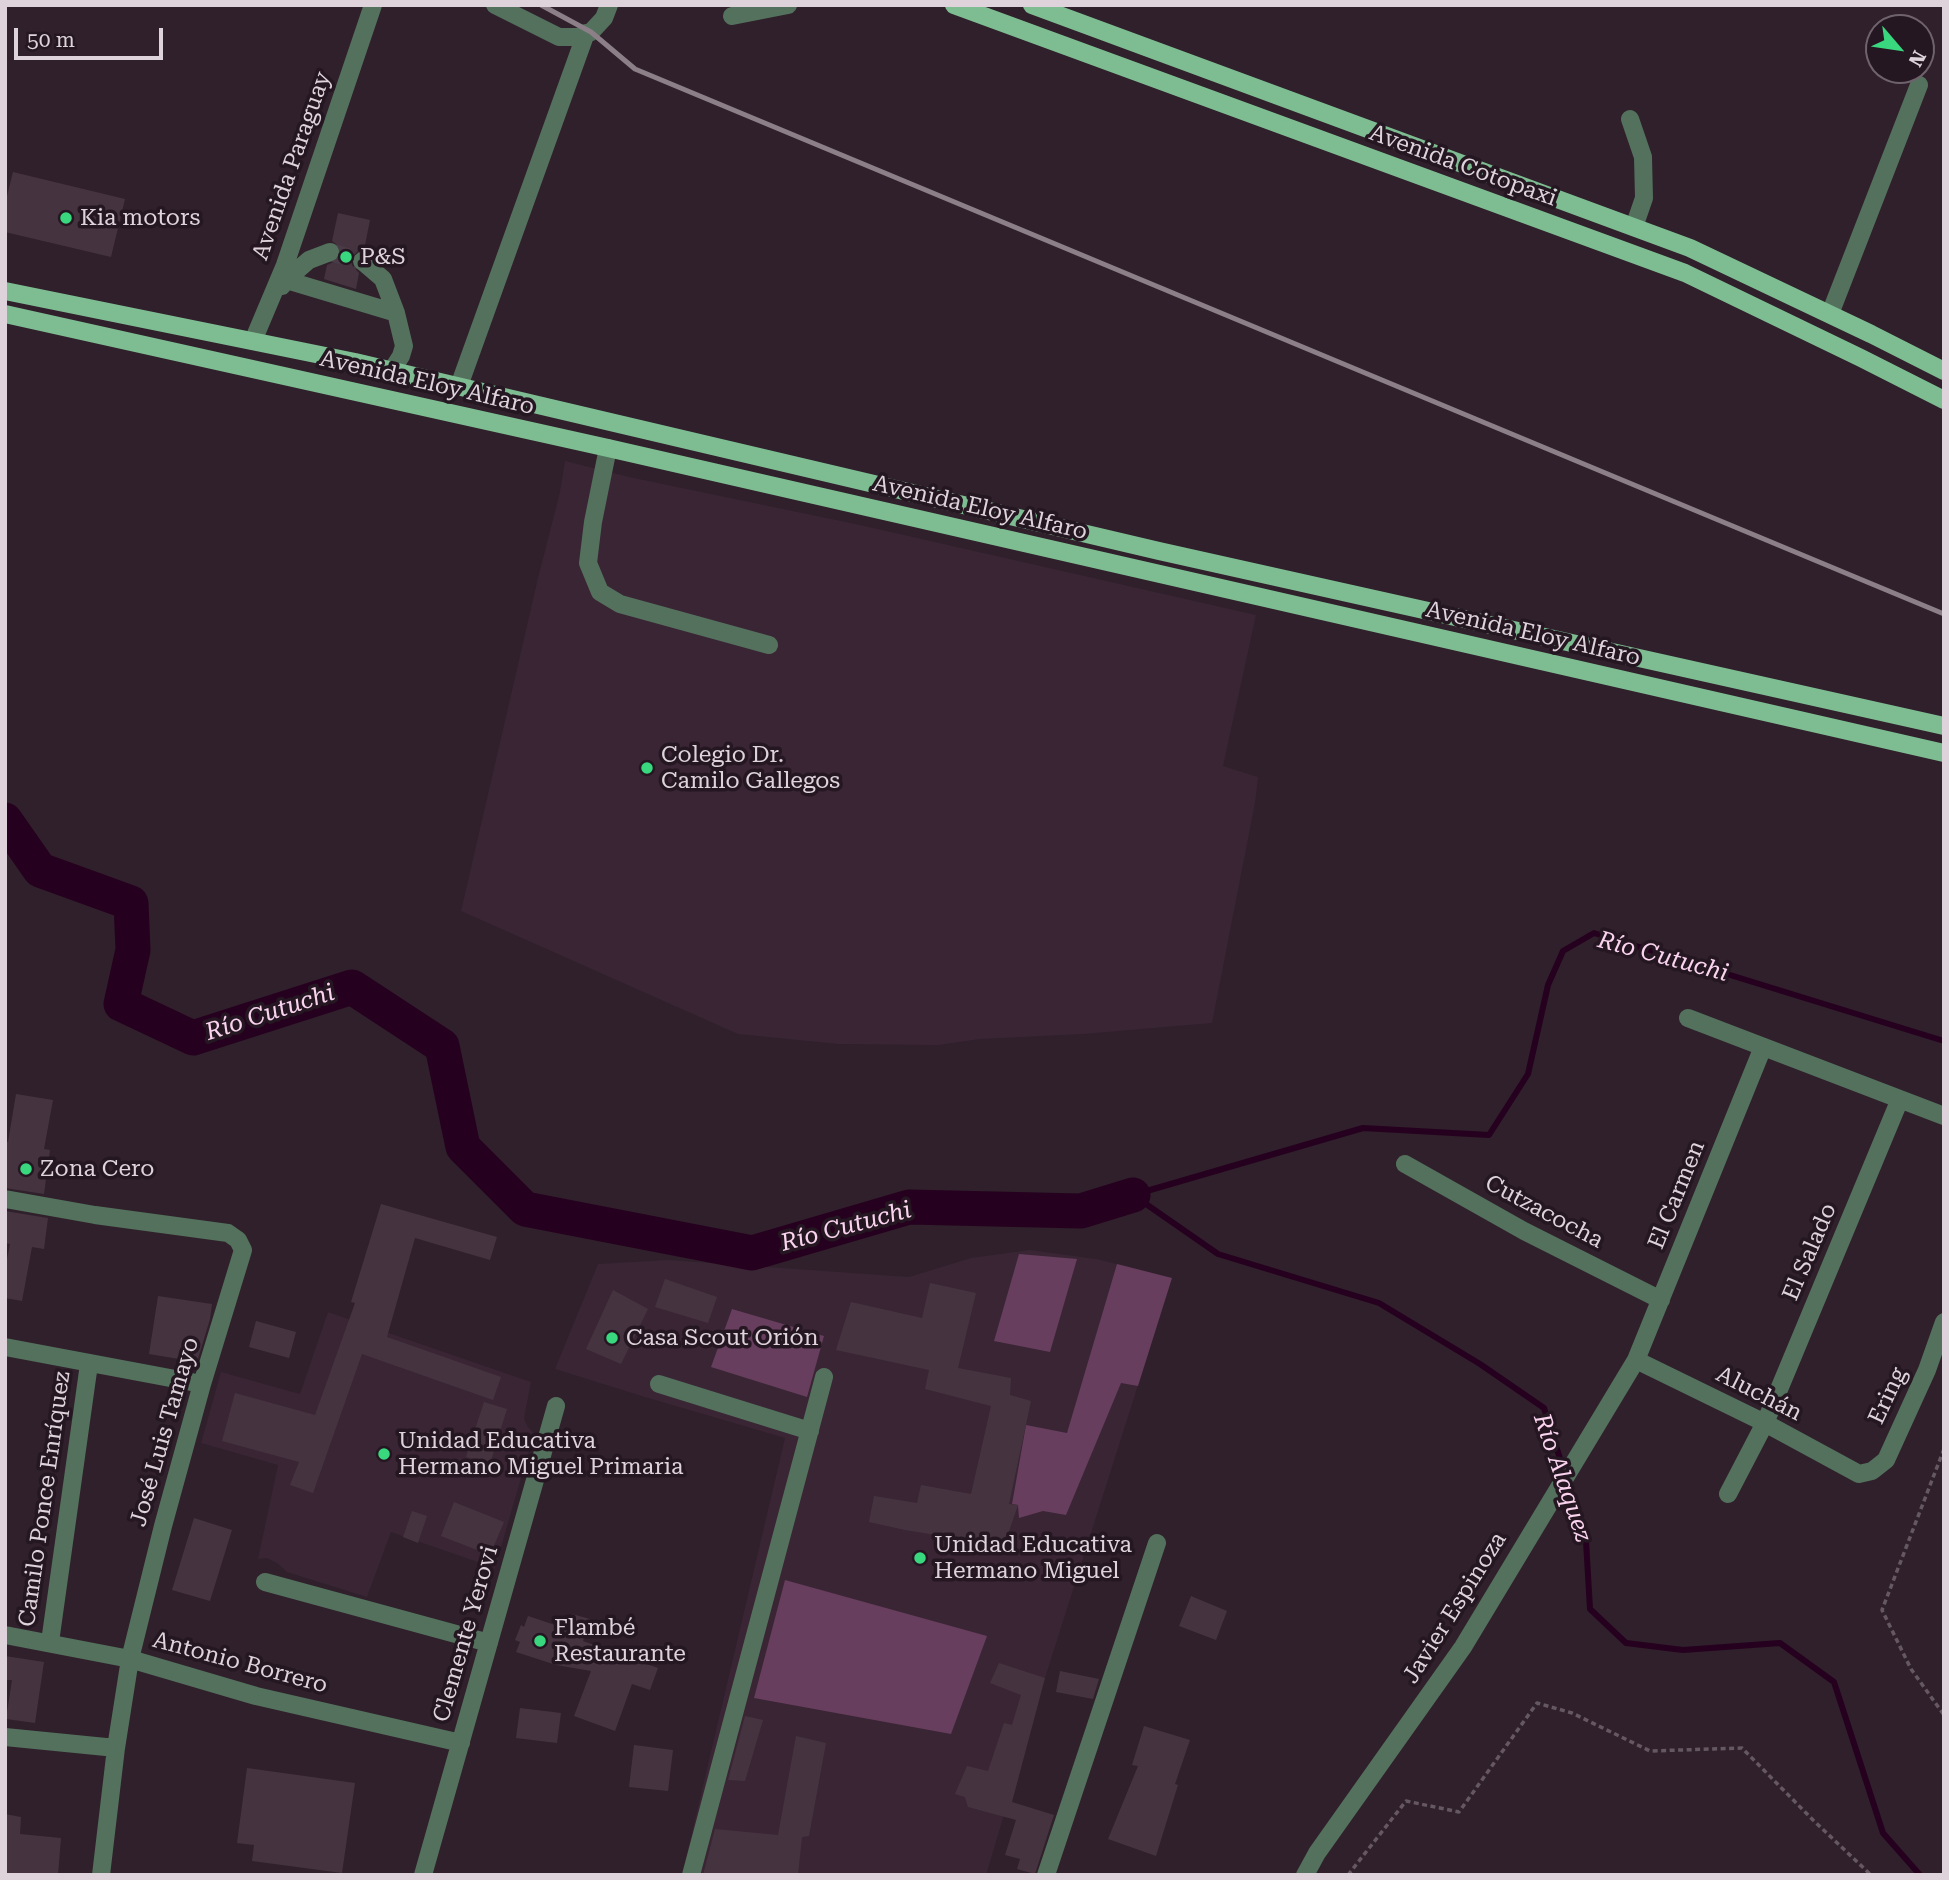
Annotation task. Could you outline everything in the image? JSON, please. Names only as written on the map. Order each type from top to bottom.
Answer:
[{"type":"main road","name":"Avenida Cotopaxi","points":[[954,5],[1685,273],[1944,400]]},
{"type":"main road","name":"Avenida Cotopaxi","points":[[1032,5],[1690,248],[1944,371]]},
{"type":"main road","name":"Avenida Eloy Alfaro","points":[[5,291],[392,370],[1159,551],[1944,726]]},
{"type":"main road","name":"Avenida Eloy Alfaro","points":[[5,313],[1944,753]]},
{"type":"street","name":"Avenida Paraguay","points":[[253,341],[285,265],[373,5]]},
{"type":"street","points":[[495,5],[559,37],[579,37],[591,32],[604,18],[609,5]]},
{"type":"street","points":[[732,16],[788,5]]},
{"type":"street","points":[[459,386],[586,33]]},
{"type":"street","points":[[1830,314],[1919,85]]},
{"type":"street","points":[[1630,120],[1643,157],[1644,198],[1634,227]]},
{"type":"street","points":[[267,310],[286,280],[309,260],[330,252]]},
{"type":"street","points":[[362,261],[383,279],[396,313],[404,346],[392,370]]},
{"type":"street","points":[[286,280],[396,313]]},
{"type":"street","points":[[608,449],[593,522],[588,563],[600,592],[620,604],[769,645]]},
{"type":"street","points":[[1688,1018],[1944,1116]]},
{"type":"street","name":"El Carmen","points":[[1631,1368],[1763,1047]]},
{"type":"street","name":"El Salado","points":[[1728,1494],[1765,1423],[1900,1099]]},
{"type":"street","name":"Cutzacocha","points":[[1405,1164],[1524,1231],[1661,1300]]},
{"type":"street","name":"José Luis Tamayo","points":[[5,1199],[95,1215],[228,1233],[238,1240],[243,1251],[202,1384],[130,1659],[101,1875]]},
{"type":"street","name":"Ering","points":[[1859,1474],[1872,1471],[1886,1460],[1927,1370],[1944,1322]]},
{"type":"street","points":[[5,1347],[202,1384]]},
{"type":"street","name":"Camilo Ponce Enríquez","points":[[50,1642],[89,1364]]},
{"type":"street","name":"Aluchán","points":[[1631,1368],[1765,1423],[1859,1474]]},
{"type":"street","name":"Javier Espinoza","points":[[1305,1875],[1317,1853],[1463,1647],[1631,1368]]},
{"type":"street","points":[[691,1875],[824,1377]]},
{"type":"street","points":[[659,1384],[810,1431]]},
{"type":"street","name":"Clemente Yerovi","points":[[423,1875],[556,1406]]},
{"type":"street","points":[[1046,1875],[1157,1543]]},
{"type":"street","points":[[265,1581],[489,1643]]},
{"type":"street","name":"Antonio Borrero","points":[[5,1635],[130,1659],[256,1696],[461,1743]]},
{"type":"street","points":[[5,1737],[116,1748]]},
{"type":"path","points":[[1944,1449],[1882,1610],[1911,1669],[1944,1715]]},
{"type":"path","points":[[1348,1875],[1406,1801],[1459,1812],[1537,1703],[1572,1713],[1650,1751],[1742,1748],[1871,1875]]},
{"type":"shaded area","points":[[565,461],[1256,615],[1223,766],[1258,777],[1212,1023],[980,1039],[938,1045],[838,1044],[738,1034],[461,911],[560,492]]},
{"type":"shaded area","name":"Unidad Educativa Hermano Miguel","points":[[1030,1250],[1096,1259],[1172,1278],[1045,1678],[986,1875],[682,1875],[785,1438],[555,1369],[598,1264],[668,1260],[909,1277],[971,1258]]},
{"type":"shaded area","points":[[1019,1254],[1077,1259],[1050,1352],[994,1341]]},
{"type":"shaded area","points":[[1117,1264],[1172,1278],[1138,1386],[1121,1383],[1066,1515],[1043,1511],[1019,1518],[1018,1505],[1012,1504],[1026,1425],[1067,1433]]},
{"type":"shaded area","points":[[732,1309],[824,1336],[807,1397],[711,1367]]},
{"type":"shaded area","name":"Unidad Educativa Hermano Miguel Primaria","points":[[328,1312],[531,1382],[524,1418],[534,1433],[495,1568],[391,1532],[367,1597],[287,1572],[267,1558],[258,1559],[278,1465],[201,1443],[221,1372],[300,1394]]},
{"type":"shaded area","points":[[785,1580],[987,1636],[951,1734],[754,1698]]},
{"type":"building","points":[[13,172],[125,199],[111,257],[5,232],[5,204]]},
{"type":"building","name":"P&S","points":[[338,213],[370,220],[364,250],[358,251],[351,258],[352,265],[359,273],[356,289],[324,279],[327,265],[338,260],[341,254],[340,247],[332,241]]},
{"type":"building","points":[[16,1094],[53,1100],[44,1149],[50,1150],[44,1194],[5,1188],[5,1141],[8,1142]]},
{"type":"building","points":[[381,1204],[497,1237],[490,1260],[415,1238],[387,1337],[501,1377],[493,1400],[362,1354],[313,1493],[290,1485],[299,1462],[222,1441],[235,1393],[315,1415],[355,1303],[351,1302]]},
{"type":"building","points":[[5,1211],[48,1218],[44,1249],[32,1247],[22,1301],[5,1298],[5,1269],[10,1244],[5,1243]]},
{"type":"building","points":[[665,1279],[717,1297],[708,1323],[655,1307]]},
{"type":"building","points":[[930,1283],[976,1293],[958,1368],[1011,1378],[1010,1395],[1031,1401],[1009,1504],[1018,1505],[1005,1543],[998,1545],[869,1522],[874,1496],[917,1503],[921,1485],[971,1494],[991,1406],[925,1389],[929,1370],[836,1350],[851,1302],[922,1318]]},
{"type":"building","name":"Casa Scout Orión","points":[[613,1290],[648,1309],[621,1364],[586,1349]]},
{"type":"building","points":[[158,1296],[212,1304],[197,1362],[149,1354]]},
{"type":"building","points":[[256,1321],[296,1332],[289,1358],[249,1347]]},
{"type":"building","points":[[484,1402],[507,1409],[490,1464],[466,1457]]},
{"type":"building","points":[[454,1502],[504,1522],[490,1555],[441,1536]]},
{"type":"building","points":[[412,1511],[427,1516],[418,1543],[403,1537]]},
{"type":"building","points":[[194,1518],[232,1530],[210,1601],[172,1590]]},
{"type":"building","points":[[1191,1596],[1227,1611],[1216,1640],[1179,1626]]},
{"type":"building","points":[[572,1614],[590,1619],[583,1641],[658,1668],[650,1690],[632,1684],[615,1731],[574,1716],[591,1671],[556,1665],[516,1652],[520,1642],[515,1640],[528,1616],[567,1629]]},
{"type":"building","points":[[5,1656],[44,1662],[35,1723],[6,1719],[12,1680],[5,1680]]},
{"type":"building","points":[[999,1663],[1045,1678],[1012,1802],[1054,1815],[1035,1874],[1017,1869],[1020,1859],[1005,1855],[1016,1820],[968,1807],[965,1797],[955,1794],[967,1766],[988,1771],[1004,1723],[1012,1725],[1021,1695],[990,1683]]},
{"type":"building","points":[[1060,1671],[1099,1679],[1093,1699],[1056,1692]]},
{"type":"building","points":[[520,1708],[561,1713],[557,1743],[516,1738]]},
{"type":"building","points":[[745,1716],[763,1720],[745,1781],[728,1780]]},
{"type":"building","points":[[1144,1726],[1190,1740],[1156,1856],[1108,1839],[1138,1766],[1132,1765]]},
{"type":"building","points":[[796,1736],[826,1743],[809,1836],[802,1837],[798,1875],[703,1875],[715,1829],[778,1835]]},
{"type":"building","points":[[634,1745],[673,1750],[668,1791],[629,1787]]},
{"type":"building","points":[[247,1768],[355,1783],[342,1873],[252,1861],[254,1845],[237,1843]]},
{"type":"building","points":[[5,1814],[21,1817],[20,1834],[61,1838],[58,1875],[5,1875]]},
{"type":"waterway","name":"Río Cutuchi","points":[[5,820],[40,870],[131,903],[133,950],[121,1004],[193,1038],[352,987],[442,1046],[463,1147],[525,1209],[752,1253],[909,1207],[1081,1211],[1133,1195]]},
{"type":"waterway","name":"Río Cutuchi","points":[[1133,1195],[1363,1128],[1489,1135],[1528,1074],[1548,985],[1563,951],[1594,933],[1944,1041]]},
{"type":"waterway","name":"Río Alaquez","points":[[1133,1195],[1218,1254],[1379,1303],[1480,1364],[1544,1408],[1586,1541],[1590,1609],[1626,1643],[1683,1650],[1780,1643],[1834,1682],[1883,1833],[1920,1875]]},
{"type":"tunnel","points":[[330,252],[362,261]]},
{"type":"railway","points":[[541,5],[591,32],[635,69],[1944,614]]},
{"type":"place","name":"Kia motors","points":[[66,218]]},
{"type":"place","name":"P&S","points":[[346,257]]},
{"type":"place","name":"Colegio Dr. Camilo Gallegos","points":[[647,768]]},
{"type":"place","name":"Zona Cero","points":[[26,1169]]},
{"type":"place","name":"Casa Scout Orión","points":[[612,1338]]},
{"type":"place","name":"Unidad Educativa Hermano Miguel Primaria","points":[[384,1454]]},
{"type":"place","name":"Unidad Educativa Hermano Miguel","points":[[920,1558]]},
{"type":"place","name":"Flambé Restaurante","points":[[540,1641]]}]
